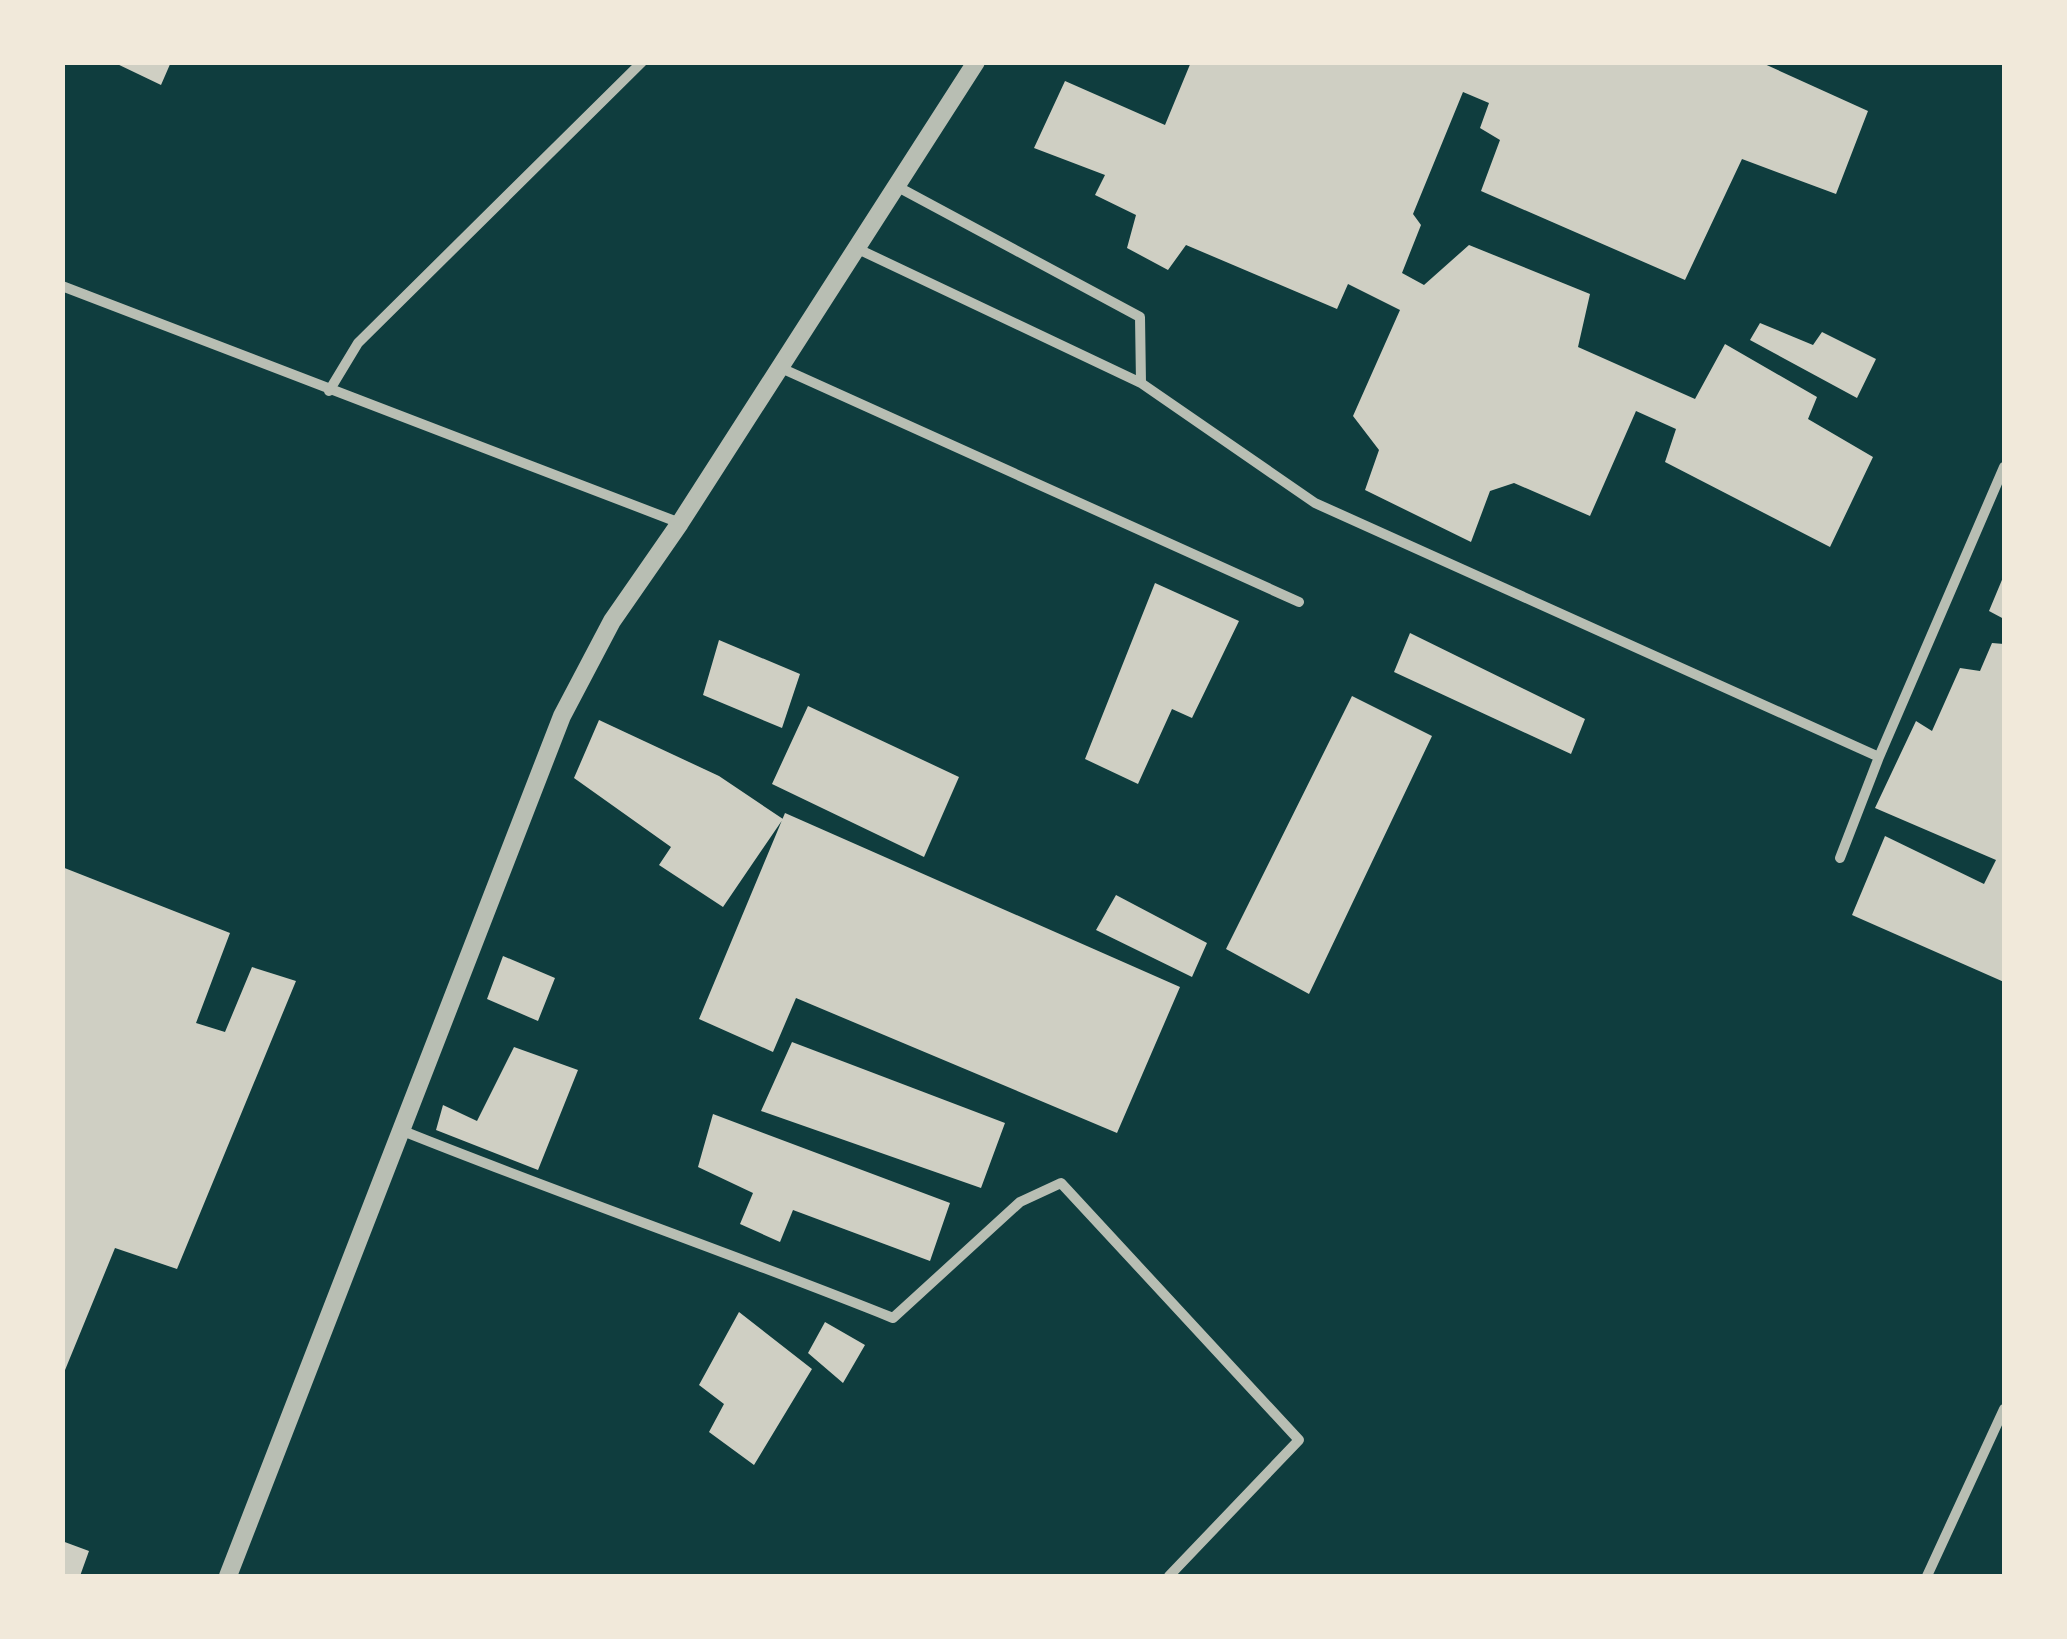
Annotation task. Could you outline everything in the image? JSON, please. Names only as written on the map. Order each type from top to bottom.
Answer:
[{"type":"street","points":[[329,391],[358,343],[642,62]]},
{"type":"street","points":[[228,1576],[562,716],[612,621],[680,524],[976,62]]},
{"type":"street","points":[[898,186],[1140,317],[1142,384]]},
{"type":"street","points":[[858,249],[1142,384],[1315,503],[1879,757]]},
{"type":"street","points":[[62,286],[680,524]]},
{"type":"street","points":[[781,368],[1299,602]]},
{"type":"street","points":[[1840,858],[1879,757],[2004,467]]},
{"type":"street","points":[[403,1131],[893,1318],[1020,1202],[1060,1184],[1299,1440],[1169,1576]]},
{"type":"street","points":[[1927,1576],[2004,1408]]},
{"type":"building","points":[[113,62],[171,62],[161,85]]},
{"type":"building","points":[[1191,62],[1760,62],[1868,111],[1836,194],[1742,159],[1685,280],[1481,191],[1500,140],[1480,128],[1489,103],[1463,92],[1413,214],[1421,225],[1402,273],[1424,285],[1469,245],[1590,294],[1578,347],[1695,399],[1725,344],[1817,397],[1808,419],[1873,457],[1830,547],[1665,462],[1676,429],[1636,411],[1590,516],[1514,483],[1490,491],[1471,542],[1365,490],[1379,450],[1353,416],[1400,310],[1348,284],[1337,309],[1186,245],[1168,270],[1127,248],[1136,215],[1095,195],[1105,175],[1034,148],[1065,81],[1165,125]]},
{"type":"building","points":[[1760,323],[1813,345],[1822,332],[1876,359],[1857,398],[1750,340]]},
{"type":"building","points":[[2004,575],[2004,619],[1989,611]]},
{"type":"building","points":[[1155,583],[1239,621],[1192,718],[1172,709],[1138,784],[1085,759]]},
{"type":"building","points":[[1410,633],[1585,719],[1571,754],[1394,672]]},
{"type":"building","points":[[719,640],[800,674],[782,728],[703,695]]},
{"type":"building","points":[[1992,643],[2004,644],[2004,982],[1852,915],[1885,836],[1984,884],[1996,860],[1875,808],[1916,721],[1932,731],[1960,668],[1980,671]]},
{"type":"building","points":[[1352,696],[1432,736],[1309,994],[1226,949]]},
{"type":"building","points":[[808,706],[959,777],[924,857],[772,784]]},
{"type":"building","points":[[599,720],[719,776],[783,819],[723,907],[659,865],[671,847],[574,778]]},
{"type":"building","points":[[785,813],[1180,987],[1117,1133],[796,998],[773,1052],[699,1019]]},
{"type":"building","points":[[62,867],[230,933],[196,1023],[225,1032],[252,967],[296,981],[177,1269],[115,1248],[63,1375]]},
{"type":"building","points":[[1116,895],[1207,943],[1192,977],[1096,930]]},
{"type":"building","points":[[503,956],[555,978],[538,1021],[487,999]]},
{"type":"building","points":[[792,1042],[1005,1123],[981,1188],[761,1111]]},
{"type":"building","points":[[514,1047],[578,1070],[538,1170],[436,1130],[443,1105],[477,1121]]},
{"type":"building","points":[[713,1114],[950,1203],[930,1261],[793,1210],[780,1242],[740,1224],[753,1193],[698,1167]]},
{"type":"building","points":[[739,1312],[812,1369],[754,1465],[709,1432],[724,1404],[699,1385]]},
{"type":"building","points":[[825,1322],[865,1345],[843,1383],[808,1353]]},
{"type":"building","points":[[62,1541],[89,1551],[80,1576],[62,1576]]}]
